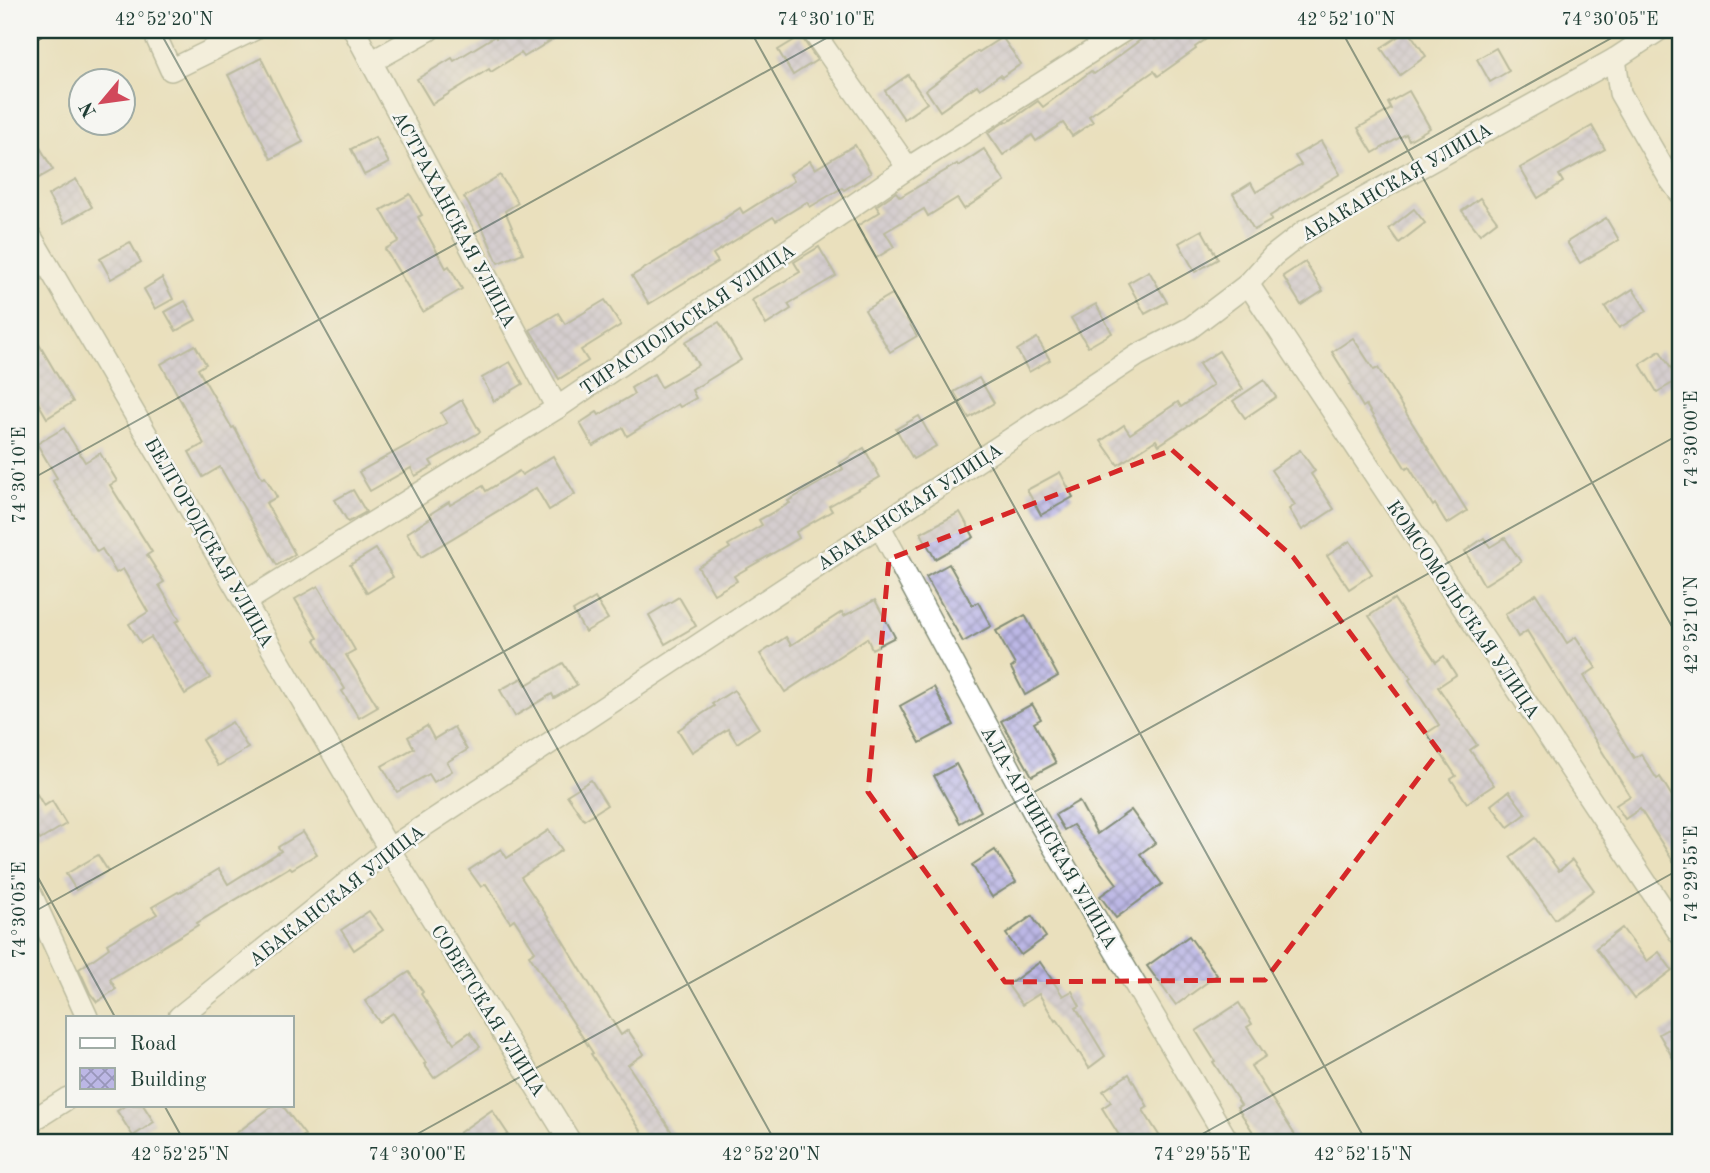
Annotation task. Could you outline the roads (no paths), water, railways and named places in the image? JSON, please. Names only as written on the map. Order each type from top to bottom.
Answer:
[{"type":"street","points":[[153,30],[171,70],[253,30]]},
{"type":"street","name":"АСТРАХАНСКАЯ УЛИЦА","points":[[354,30],[557,408]]},
{"type":"street","points":[[371,62],[429,30]]},
{"type":"street","points":[[812,30],[908,168]]},
{"type":"street","name":"ТИРАСПОЛЬСКАЯ УЛИЦА","points":[[245,602],[557,408],[908,168],[1125,30]]},
{"type":"street","name":"АБАКАНСКАЯ УЛИЦА","points":[[180,1016],[389,849],[1138,355],[1190,328],[1248,284],[1273,256],[1305,231],[1615,59],[1659,30]]},
{"type":"street","points":[[1615,59],[1620,93],[1680,193]]},
{"type":"street","name":"БЕЛГОРОДСКАЯ УЛИЦА","points":[[30,235],[407,878]]},
{"type":"street","name":"КОМСОМОЛЬСКАЯ УЛИЦА","points":[[1248,284],[1680,934]]},
{"type":"street","name":"АЛА-АРЧИНСКАЯ УЛИЦА","points":[[880,525],[1040,824],[1229,1143]]},
{"type":"street","name":"СОВЕТСКАЯ УЛИЦА","points":[[407,878],[571,1143]]},
{"type":"street","points":[[30,892],[87,1016]]},
{"type":"street","points":[[30,1122],[66,1099]]}]
